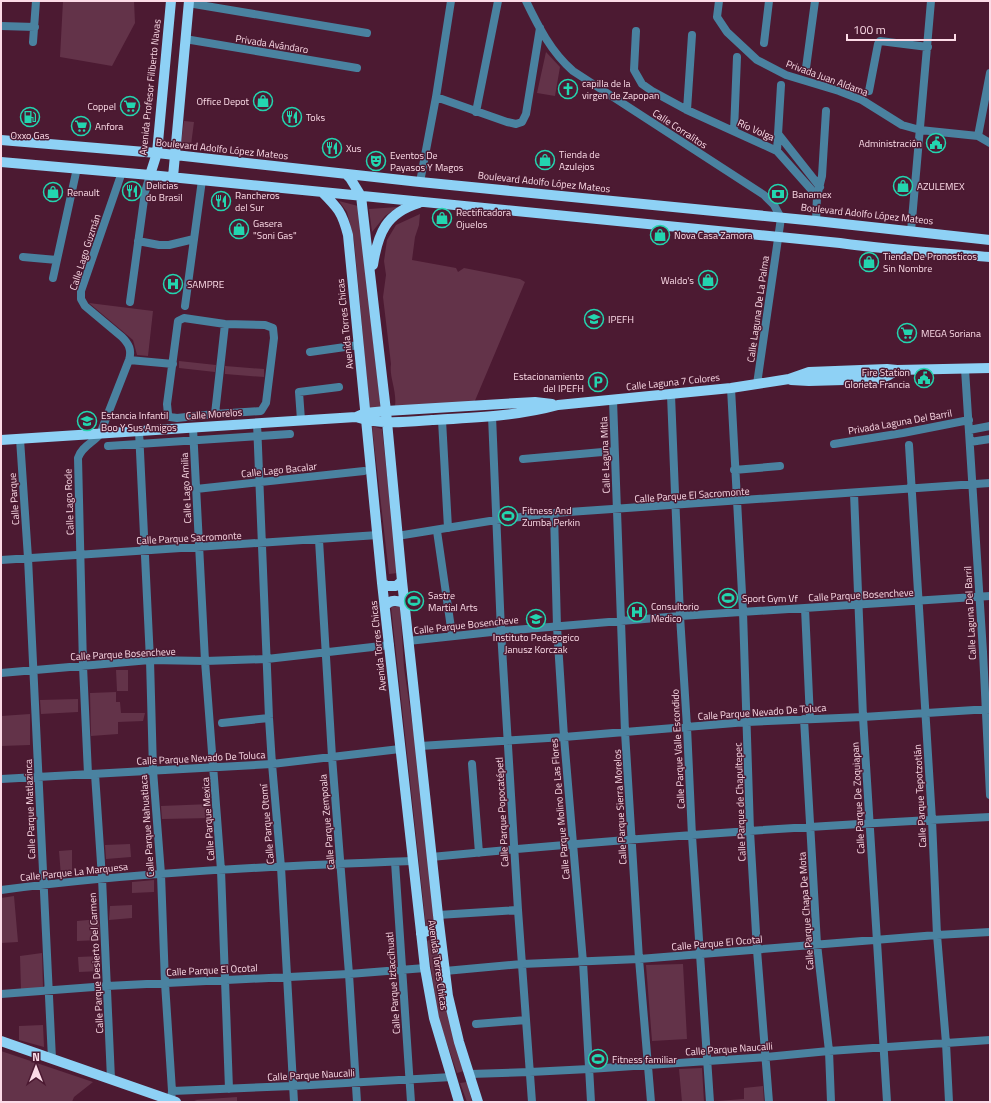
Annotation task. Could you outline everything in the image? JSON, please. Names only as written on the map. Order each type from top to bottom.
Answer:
[{"type":"main road","name":"Avenida Profesor Filiberto Navas","points":[[150,175],[156,154],[171,1]]},
{"type":"main road","points":[[173,177],[188,2]]},
{"type":"main road","name":"Boulevard Adolfo López Mateos","points":[[1,140],[156,154],[781,218],[816,220],[990,240]]},
{"type":"main road","points":[[1,162],[173,177],[840,243],[882,249],[926,251],[990,257]]},
{"type":"main road","points":[[346,174],[361,196]]},
{"type":"main road","name":"Avenida Torres Chicas","points":[[322,192],[337,207],[348,235],[359,345],[363,417],[378,535],[400,749],[425,968],[434,1018],[460,1102]]},
{"type":"main road","name":"Avenida Torres Chicas","points":[[361,196],[386,411],[397,536],[431,857],[450,1010],[478,1102]]},
{"type":"main road","points":[[371,277],[376,247],[383,227],[397,214],[408,207],[422,202]]},
{"type":"main road","name":"Calle Laguna 7 Colores","points":[[363,417],[387,423],[492,416],[536,411],[558,405],[731,388],[789,379],[809,372],[887,369],[990,368]]},
{"type":"main road","name":"Calle Laguna 7 Colores","points":[[363,417],[386,411],[535,402],[558,405]]},
{"type":"main road","name":"Calle Morelos","points":[[1,440],[363,417]]},
{"type":"main road","points":[[382,583],[388,586],[396,586],[402,581]]},
{"type":"main road","points":[[385,606],[389,602],[393,601],[404,603]]},
{"type":"main road","points":[[421,934],[427,930],[440,931]]},
{"type":"main road","points":[[1,1040],[111,1079],[173,1098]]},
{"type":"main road","points":[[452,1076],[462,1077],[470,1074]]},
{"type":"street","points":[[33,42],[36,1]]},
{"type":"street","points":[[420,182],[436,97],[451,1]]},
{"type":"street","points":[[476,112],[498,1]]},
{"type":"street","name":"Calle Corralitos","points":[[526,1],[540,28],[560,59],[573,71],[764,195],[774,205],[781,218]]},
{"type":"street","name":"Privada Juan Aldama","points":[[719,1],[717,17],[727,32],[757,60],[786,75],[862,100],[902,125],[920,130],[978,136],[990,143]]},
{"type":"street","points":[[764,42],[769,1]]},
{"type":"street","points":[[806,68],[815,1]]},
{"type":"street","points":[[911,231],[931,1]]},
{"type":"street","points":[[188,2],[367,33]]},
{"type":"street","points":[[1,26],[35,27]]},
{"type":"street","points":[[436,97],[476,112],[516,124],[520,123],[523,120],[540,28]]},
{"type":"street","name":"Río Volga","points":[[636,31],[634,64],[636,74],[646,87],[687,110],[777,151],[817,196]]},
{"type":"street","points":[[687,110],[692,35]]},
{"type":"street","name":"Privada Avándaro","points":[[185,39],[357,68]]},
{"type":"street","points":[[869,91],[877,47],[880,41],[928,47]]},
{"type":"street","points":[[734,131],[737,57]]},
{"type":"street","points":[[978,136],[988,93],[990,73]]},
{"type":"street","points":[[777,151],[781,85]]},
{"type":"street","points":[[816,220],[817,196],[822,176],[826,111]]},
{"type":"street","points":[[778,135],[820,187]]},
{"type":"street","points":[[53,278],[77,168]]},
{"type":"street","name":"Calle Lago Guzmán","points":[[100,434],[129,360],[131,350],[127,341],[85,306],[81,299],[81,291],[122,172]]},
{"type":"street","points":[[130,302],[145,192],[150,175]]},
{"type":"street","points":[[185,306],[202,180]]},
{"type":"street","name":"Calle Laguna De La Palma","points":[[757,384],[781,218]]},
{"type":"street","points":[[138,241],[159,245],[169,245],[194,239]]},
{"type":"street","points":[[22,257],[57,260]]},
{"type":"street","points":[[184,318],[225,324],[265,325],[273,328],[274,338],[264,409],[257,412],[177,418],[170,417],[168,414],[167,404],[179,319],[184,318]]},
{"type":"street","points":[[215,414],[225,324]]},
{"type":"street","points":[[310,352],[359,345]]},
{"type":"street","points":[[129,360],[173,364]]},
{"type":"street","name":"Calle Laguna Del Barril","points":[[965,369],[980,597],[986,652],[990,794]]},
{"type":"street","points":[[301,420],[298,392],[339,387]]},
{"type":"street","name":"Calle Parque de Chapultepec","points":[[731,388],[734,470],[743,612],[750,831],[757,950],[769,1102]]},
{"type":"street","name":"Calle Parque Valle Escondido","points":[[671,395],[680,616],[692,836],[710,1102]]},
{"type":"street","name":"Calle Laguna Mitla","points":[[613,400],[616,510]]},
{"type":"street","name":"Calle Parque Popocatépetl","points":[[492,416],[501,631],[518,910],[532,1102]]},
{"type":"street","points":[[442,420],[448,528]]},
{"type":"street","name":"Privada Laguna Del Barril","points":[[834,444],[969,420]]},
{"type":"street","name":"Calle Parque Otomí","points":[[257,423],[269,718],[281,867],[294,1102]]},
{"type":"street","points":[[969,430],[990,426]]},
{"type":"street","name":"Calle Lago Amilia","points":[[193,428],[200,547]]},
{"type":"street","name":"Calle Parque Nahuatlaca","points":[[139,431],[150,660],[153,770],[161,874],[165,983],[173,1098]]},
{"type":"street","name":"Calle Lago Rode","points":[[81,555],[78,458],[84,447],[100,434]]},
{"type":"street","points":[[108,446],[290,434]]},
{"type":"street","name":"Calle Parque","points":[[20,439],[28,558]]},
{"type":"street","points":[[970,442],[990,439]]},
{"type":"street","name":"Calle Parque Tepotzotlán","points":[[909,445],[932,820],[937,935],[946,1043],[949,1102]]},
{"type":"street","points":[[523,459],[614,451]]},
{"type":"street","points":[[734,470],[780,466]]},
{"type":"street","name":"Calle Lago Bacalar","points":[[196,489],[364,471]]},
{"type":"street","name":"Calle Parque El Sacromonte","points":[[397,536],[496,520],[554,513],[736,502],[990,483]]},
{"type":"street","name":"Calle Parque De Zoquiapan","points":[[854,493],[876,940],[887,1102]]},
{"type":"street","name":"Calle Parque Sierra Morelos","points":[[616,510],[625,732],[639,959],[651,1102]]},
{"type":"street","name":"Calle Parque Molino De Las Flores","points":[[554,513],[556,627],[583,962],[591,1102]]},
{"type":"street","points":[[437,530],[452,635]]},
{"type":"street","name":"Calle Parque Sacromonte","points":[[1,560],[261,544],[378,535]]},
{"type":"street","name":"Calle Parque Zempoala","points":[[319,540],[332,757],[349,974],[357,1102]]},
{"type":"street","name":"Calle Parque Mexica","points":[[200,547],[205,661],[221,870],[229,1089]]},
{"type":"street","name":"Calle Parque Desierto Del Carmen","points":[[81,555],[83,666],[91,774],[102,878],[111,1079]]},
{"type":"street","name":"Calle Parque Matlazinca","points":[[28,558],[52,1059]]},
{"type":"street","name":"Calle Parque Bosencheve","points":[[408,641],[452,635],[680,616],[990,596]]},
{"type":"street","name":"Calle Parque Chapa De Mota","points":[[805,608],[807,719],[817,944],[829,1051],[831,1102]]},
{"type":"street","name":"Calle Parque Bosencheve","points":[[1,673],[150,660],[205,661],[267,659],[390,645]]},
{"type":"street","name":"Calle Parque Nevado De Toluca","points":[[420,746],[564,737],[747,722],[864,717],[988,709]]},
{"type":"street","points":[[222,722],[269,718]]},
{"type":"street","name":"Calle Parque Nevado De Toluca","points":[[1,779],[272,764],[400,749]]},
{"type":"street","points":[[472,764],[479,852]]},
{"type":"street","points":[[431,857],[573,844],[750,831],[990,817]]},
{"type":"street","name":"Calle Parque La Marquesa","points":[[1,890],[102,878],[221,870],[413,861]]},
{"type":"street","name":"Calle Parque Iztaccíhuatl","points":[[395,862],[411,1102]]},
{"type":"street","points":[[438,915],[518,910]]},
{"type":"street","name":"Calle Parque El Ocotal","points":[[445,971],[522,964],[639,959],[817,944],[990,932]]},
{"type":"street","name":"Calle Parque El Ocotal","points":[[1,994],[108,986],[349,974],[425,968]]},
{"type":"street","points":[[476,1024],[526,1020]]},
{"type":"street","name":"Calle Parque Naucalli","points":[[470,1074],[589,1069],[990,1040]]},
{"type":"street","name":"Calle Parque Naucalli","points":[[173,1098],[229,1089],[452,1076]]},
{"type":"shaded area","points":[[63,1],[134,1],[135,23],[112,66],[60,57]]},
{"type":"shaded area","points":[[546,52],[560,67],[555,96],[537,93]]},
{"type":"shaded area","points":[[184,121],[194,122],[191,145],[181,143]]},
{"type":"shaded area","points":[[339,201],[358,206],[381,409],[370,413],[354,240],[347,212]]},
{"type":"shaded area","points":[[398,207],[385,216],[372,232],[369,209]]},
{"type":"shaded area","points":[[420,214],[412,260],[456,268],[458,272],[464,268],[520,279],[525,282],[474,403],[395,406],[395,395],[391,374],[383,297],[386,275],[384,261],[387,240],[396,225]]},
{"type":"shaded area","points":[[89,303],[153,311],[148,356],[137,355],[133,340]]},
{"type":"shaded area","points":[[179,361],[216,365],[215,372],[179,368]]},
{"type":"shaded area","points":[[225,366],[264,369],[264,377],[225,374]]},
{"type":"shaded area","points":[[372,426],[382,429],[398,573],[389,574]]},
{"type":"shaded area","points":[[400,606],[404,668],[417,755],[435,926],[426,927],[391,607]]},
{"type":"shaded area","points":[[116,670],[128,670],[128,691],[117,691]]},
{"type":"shaded area","points":[[116,692],[116,702],[120,702],[121,713],[145,713],[143,721],[118,722],[118,734],[91,736],[90,693]]},
{"type":"shaded area","points":[[78,699],[78,712],[41,714],[40,700]]},
{"type":"shaded area","points":[[30,714],[30,745],[1,746],[1,716]]},
{"type":"shaded area","points":[[211,804],[211,818],[162,819],[161,806]]},
{"type":"shaded area","points":[[130,844],[131,857],[106,859],[105,845]]},
{"type":"shaded area","points":[[72,850],[72,875],[61,876],[59,851]]},
{"type":"shaded area","points":[[154,880],[154,892],[132,893],[132,882]]},
{"type":"shaded area","points":[[14,896],[18,942],[1,943],[1,898]]},
{"type":"shaded area","points":[[132,905],[132,918],[109,920],[110,906]]},
{"type":"shaded area","points":[[99,919],[100,940],[77,941],[77,921]]},
{"type":"shaded area","points":[[435,937],[448,1014],[464,1071],[457,1073],[438,1017],[427,941]]},
{"type":"shaded area","points":[[42,953],[43,988],[21,990],[20,956]]},
{"type":"shaded area","points":[[100,956],[101,971],[79,972],[78,957]]},
{"type":"shaded area","points":[[683,964],[687,1039],[652,1041],[646,965]]},
{"type":"shaded area","points":[[43,1025],[44,1047],[19,1040],[19,1026]]},
{"type":"shaded area","points":[[1,1051],[93,1082],[74,1097],[72,1102],[1,1102]]},
{"type":"shaded area","points":[[702,1068],[704,1102],[682,1102],[679,1069]]},
{"type":"shaded area","points":[[467,1082],[472,1102],[467,1102],[460,1083]]},
{"type":"shaded area","points":[[763,1086],[764,1102],[717,1102],[744,1099],[744,1088]]},
{"type":"shaded area","points":[[237,1097],[237,1102],[200,1102],[194,1100]]},
{"type":"place","name":"capilla de la virgen de Zapopan","points":[[568,89]]},
{"type":"place","name":"Office Depot","points":[[263,101]]},
{"type":"place","name":"Coppel","points":[[130,106]]},
{"type":"place","name":"Oxxo Gas","points":[[30,117]]},
{"type":"place","name":"Toks","points":[[292,117]]},
{"type":"place","name":"Anfora","points":[[81,126]]},
{"type":"place","name":"Administración","points":[[936,143]]},
{"type":"place","name":"Xus","points":[[332,148]]},
{"type":"place","name":"Tienda de Azulejos","points":[[545,160]]},
{"type":"place","name":"Eventos De Payasos Y Magos","points":[[376,161]]},
{"type":"place","name":"AZULEMEX","points":[[903,186]]},
{"type":"place","name":"Delicias do Brasil","points":[[132,191]]},
{"type":"place","name":"Renault","points":[[53,192]]},
{"type":"place","name":"Banamex","points":[[778,194]]},
{"type":"place","name":"Rancheros del Sur","points":[[221,201]]},
{"type":"place","name":"Rectificadora Ojuelos","points":[[442,218]]},
{"type":"place","name":"Gasera \"Soni Gas\"","points":[[239,229]]},
{"type":"place","name":"Nova Casa Zamora","points":[[660,235]]},
{"type":"place","name":"Tienda De Pronosticos Sin Nombre","points":[[869,262]]},
{"type":"place","name":"Waldo's","points":[[708,280]]},
{"type":"place","name":"SAMPRE","points":[[173,284]]},
{"type":"place","name":"IPEFH","points":[[594,319]]},
{"type":"place","name":"MEGA Soriana","points":[[907,333]]},
{"type":"place","name":"Fire Station Glorieta Francia","points":[[924,378]]},
{"type":"place","name":"Estacionamiento del IPEFH","points":[[598,382]]},
{"type":"place","name":"Estancia Infantil Boo Y Sus Amigos","points":[[87,421]]},
{"type":"place","name":"Fitness And Zumba Perkin","points":[[508,516]]},
{"type":"place","name":"Sport Gym Vf","points":[[728,598]]},
{"type":"place","name":"Sastre Martial Arts","points":[[414,601]]},
{"type":"place","name":"Consultorio Medico","points":[[637,612]]},
{"type":"place","name":"Instituto Pedagogico Janusz Korczak","points":[[536,619]]},
{"type":"place","name":"Fitness familiar","points":[[598,1059]]}]
